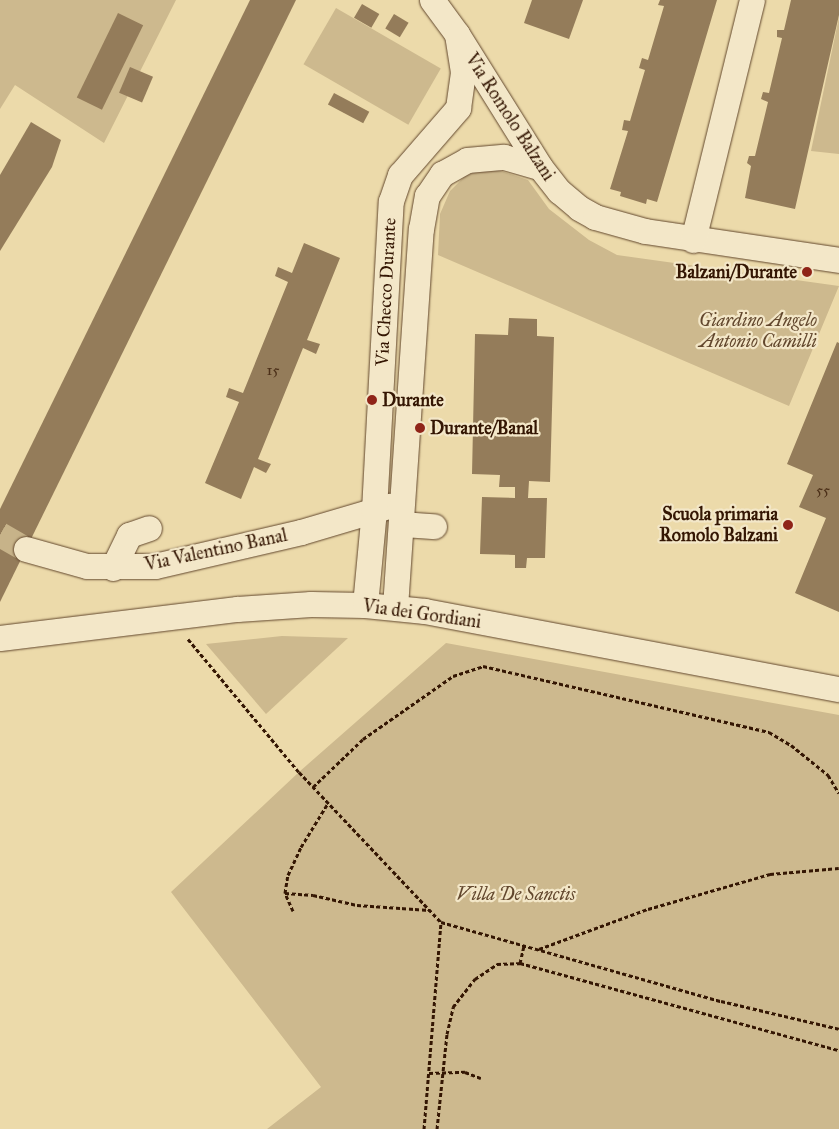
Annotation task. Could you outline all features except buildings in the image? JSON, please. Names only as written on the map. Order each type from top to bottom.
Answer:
[{"type":"street","name":"Via Romolo Balzani","points":[[432,0],[456,34],[540,166],[559,191],[595,217],[693,240],[839,260]]},
{"type":"street","points":[[693,240],[752,0]]},
{"type":"street","name":"Via Checco Durante","points":[[364,605],[374,510],[391,201],[398,180],[410,162],[447,125],[458,108],[463,72],[456,34]]},
{"type":"street","name":"Via Checco Durante","points":[[395,607],[421,229],[427,196],[442,174],[467,160],[504,157],[540,166]]},
{"type":"street","name":"Via Valentino Banal","points":[[26,549],[76,557],[113,568],[149,567],[190,559],[374,510],[402,513]]},
{"type":"street","points":[[402,513],[434,526]]},
{"type":"street","points":[[113,568],[129,535],[149,528]]},
{"type":"street","name":"Via dei Gordiani","points":[[0,638],[237,610],[311,604],[364,605],[395,607],[839,689]]},
{"type":"path","points":[[184,634],[313,787],[441,922],[721,1001],[839,1029]]},
{"type":"path","points":[[313,787],[363,739],[453,676],[483,666],[769,732],[791,745],[822,770],[839,792]]},
{"type":"path","points":[[293,911],[286,893],[288,875],[301,847],[328,803]]},
{"type":"path","points":[[539,949],[648,908],[770,874],[839,868]]},
{"type":"path","points":[[286,893],[313,895],[357,904],[430,910]]},
{"type":"path","points":[[424,1129],[441,922]]},
{"type":"path","points":[[520,963],[524,945]]},
{"type":"path","points":[[437,1129],[449,1025],[453,1007],[475,979],[497,964],[520,963],[839,1050]]},
{"type":"path","points":[[429,1072],[465,1072],[480,1078]]},
{"type":"green space","points":[[0,0],[176,0],[104,143],[15,85],[0,109]]},
{"type":"green space","points":[[336,8],[441,68],[408,125],[304,64]]},
{"type":"green space","points":[[839,17],[839,154],[811,151]]},
{"type":"green space","name":"Giardino Angelo Antonio Camilli","points":[[498,170],[528,180],[549,209],[589,240],[617,255],[839,286],[789,406],[438,255],[440,214],[450,191],[465,176],[478,171]]},
{"type":"green space","points":[[282,636],[348,638],[266,714],[206,644]]},
{"type":"green space","name":"Villa De Sanctis","points":[[446,643],[839,715],[839,1129],[267,1129],[321,1087],[171,892],[299,772]]},
{"type":"tunnel","points":[[0,534],[26,549]]},
{"type":"place","name":"Balzani/Durante","points":[[807,272]]},
{"type":"place","name":"Durante","points":[[372,400]]},
{"type":"place","name":"Durante/Banal","points":[[420,428]]},
{"type":"place","name":"Scuola primaria Romolo Balzani","points":[[788,525]]}]
